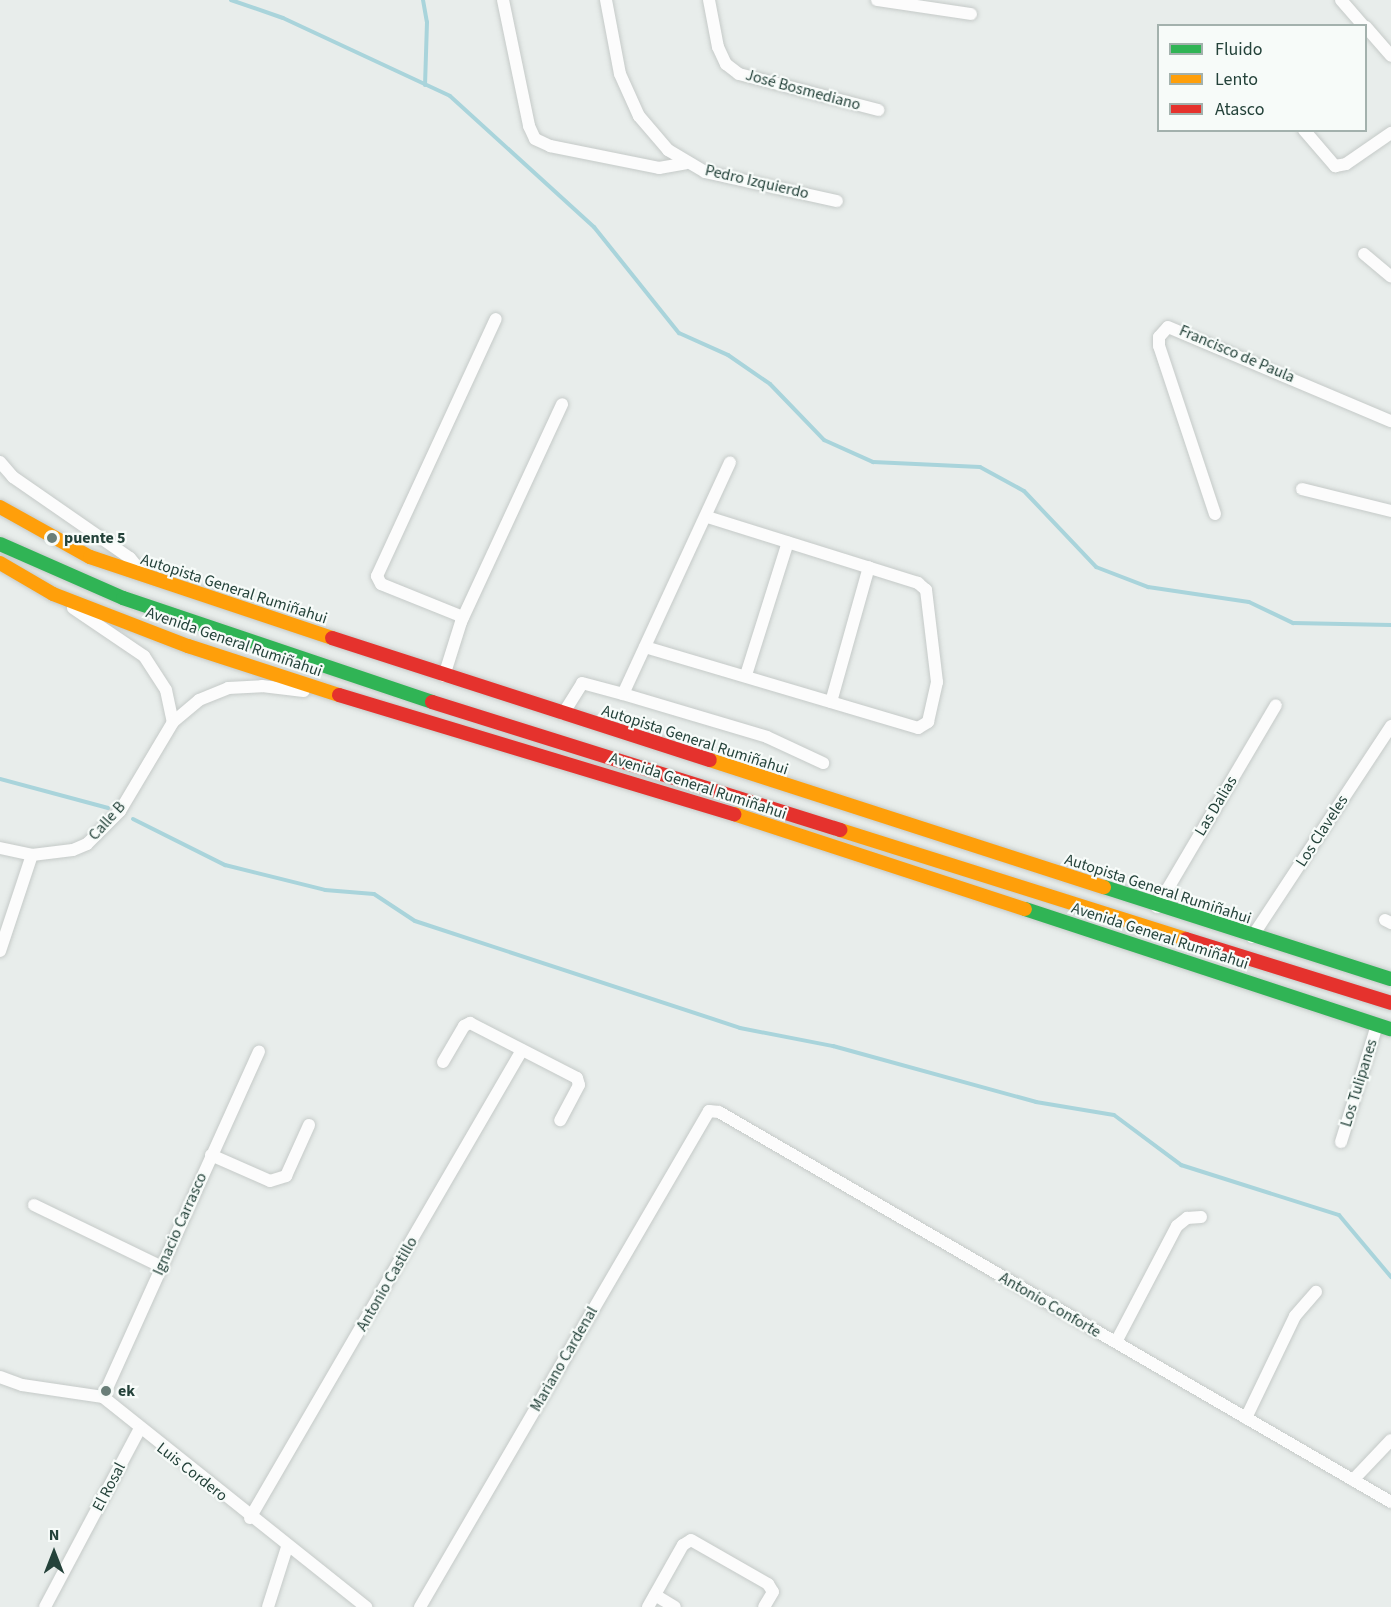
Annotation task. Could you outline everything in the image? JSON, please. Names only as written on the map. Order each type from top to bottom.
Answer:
[{"type":"main road","name":"Autopista General Rumiñahui","points":[[0,507],[90,557],[145,578],[1157,907],[1391,979]]},
{"type":"main road","points":[[0,544],[123,598],[344,674],[1391,1003]]},
{"type":"main road","name":"Avenida General Rumiñahui","points":[[0,563],[53,594],[188,646],[323,690],[639,783],[1384,1027]]},
{"type":"street","points":[[502,0],[529,126],[535,139],[550,146],[659,168],[686,163]]},
{"type":"street","name":"Pedro Izquierdo","points":[[606,0],[620,74],[639,116],[668,150],[686,163],[705,172],[837,201]]},
{"type":"street","name":"José Bosmediano","points":[[708,0],[718,47],[726,64],[739,74],[878,110]]},
{"type":"street","points":[[877,0],[905,2],[971,14]]},
{"type":"street","points":[[1341,0],[1363,24]]},
{"type":"street","points":[[1367,28],[1391,56]]},
{"type":"street","points":[[1306,132],[1335,166],[1346,164],[1391,133]]},
{"type":"street","points":[[1364,254],[1391,277]]},
{"type":"street","points":[[463,617],[381,584],[376,576],[496,319]]},
{"type":"street","name":"Francisco de Paula","points":[[1215,514],[1159,346],[1162,330],[1178,328],[1391,421]]},
{"type":"street","points":[[444,676],[463,617],[562,404]]},
{"type":"street","points":[[0,462],[13,477],[130,558],[145,578]]},
{"type":"street","points":[[623,694],[707,517],[730,462]]},
{"type":"street","points":[[1302,489],[1391,511]]},
{"type":"street","points":[[645,647],[746,675],[918,728],[928,722],[937,682],[930,600],[918,583],[707,517]]},
{"type":"street","points":[[746,675],[788,542]]},
{"type":"street","points":[[831,702],[869,567]]},
{"type":"street","points":[[53,594],[144,656],[166,690],[173,722]]},
{"type":"street","points":[[563,714],[582,683],[766,737],[823,763]]},
{"type":"street","name":"Calle B","points":[[0,848],[32,855],[73,850],[99,835],[120,811],[173,722],[199,700],[228,688],[262,686],[323,690]]},
{"type":"street","name":"Las Dalias","points":[[1157,907],[1276,705]]},
{"type":"street","name":"Los Claveles","points":[[1252,937],[1391,726]]},
{"type":"street","points":[[0,951],[32,855]]},
{"type":"street","points":[[443,1062],[464,1026],[470,1023],[577,1078],[579,1084],[560,1120]]},
{"type":"street","name":"Los Tulipanes","points":[[1341,1142],[1384,1027]]},
{"type":"street","name":"Antonio Castillo","points":[[250,1518],[522,1050]]},
{"type":"street","name":"Ignacio Carrasco","points":[[103,1397],[160,1266],[259,1052]]},
{"type":"street","name":"Antonio Conforte","points":[[709,1111],[719,1112],[1391,1502]]},
{"type":"street","name":"Mariano Cardenal","points":[[420,1607],[709,1111]]},
{"type":"street","points":[[211,1155],[270,1181],[286,1176],[309,1125]]},
{"type":"street","points":[[34,1205],[160,1266]]},
{"type":"street","points":[[1116,1342],[1177,1226],[1187,1218],[1201,1217]]},
{"type":"street","points":[[1246,1418],[1295,1316],[1316,1292]]},
{"type":"street","points":[[0,1377],[22,1385],[103,1397]]},
{"type":"street","name":"Luis Cordero","points":[[103,1397],[139,1430],[366,1607]]},
{"type":"street","name":"El Rosal","points":[[45,1607],[139,1430]]},
{"type":"street","points":[[1353,1480],[1391,1440]]},
{"type":"street","points":[[648,1607],[682,1545],[691,1540],[768,1584],[773,1592],[764,1607]]},
{"type":"street","points":[[268,1607],[287,1547]]},
{"type":"street","points":[[655,1595],[675,1607]]},
{"type":"waterway","points":[[231,0],[283,18],[450,96],[594,227],[679,333],[728,355],[770,384],[824,440],[873,462],[980,467],[1024,491],[1096,567],[1148,587],[1249,602],[1293,623],[1391,625]]},
{"type":"waterway","points":[[423,0],[427,22],[425,85]]},
{"type":"waterway","points":[[0,779],[108,808]]},
{"type":"waterway","points":[[133,819],[225,865],[325,890],[374,894],[415,921],[740,1028],[833,1046],[1036,1102],[1114,1115],[1181,1165],[1339,1215],[1391,1277]]},
{"type":"traffic: fast","points":[[0,544],[123,598],[432,702]]},
{"type":"traffic: fast","points":[[1104,887],[1391,979]]},
{"type":"traffic: fast","points":[[1025,909],[1391,1029]]},
{"type":"traffic: slow","points":[[0,507],[90,557],[332,638]]},
{"type":"traffic: slow","points":[[0,563],[53,594],[188,646],[339,695]]},
{"type":"traffic: slow","points":[[710,760],[1104,887]]},
{"type":"traffic: slow","points":[[734,814],[1025,909]]},
{"type":"traffic: slow","points":[[840,830],[1186,939]]},
{"type":"traffic: jam","points":[[332,638],[710,760]]},
{"type":"traffic: jam","points":[[339,695],[734,814]]},
{"type":"traffic: jam","points":[[432,702],[840,830]]},
{"type":"traffic: jam","points":[[1186,939],[1391,1003]]},
{"type":"place","name":"puente 5","points":[[52,538]]},
{"type":"place","name":"ek","points":[[106,1391]]}]
